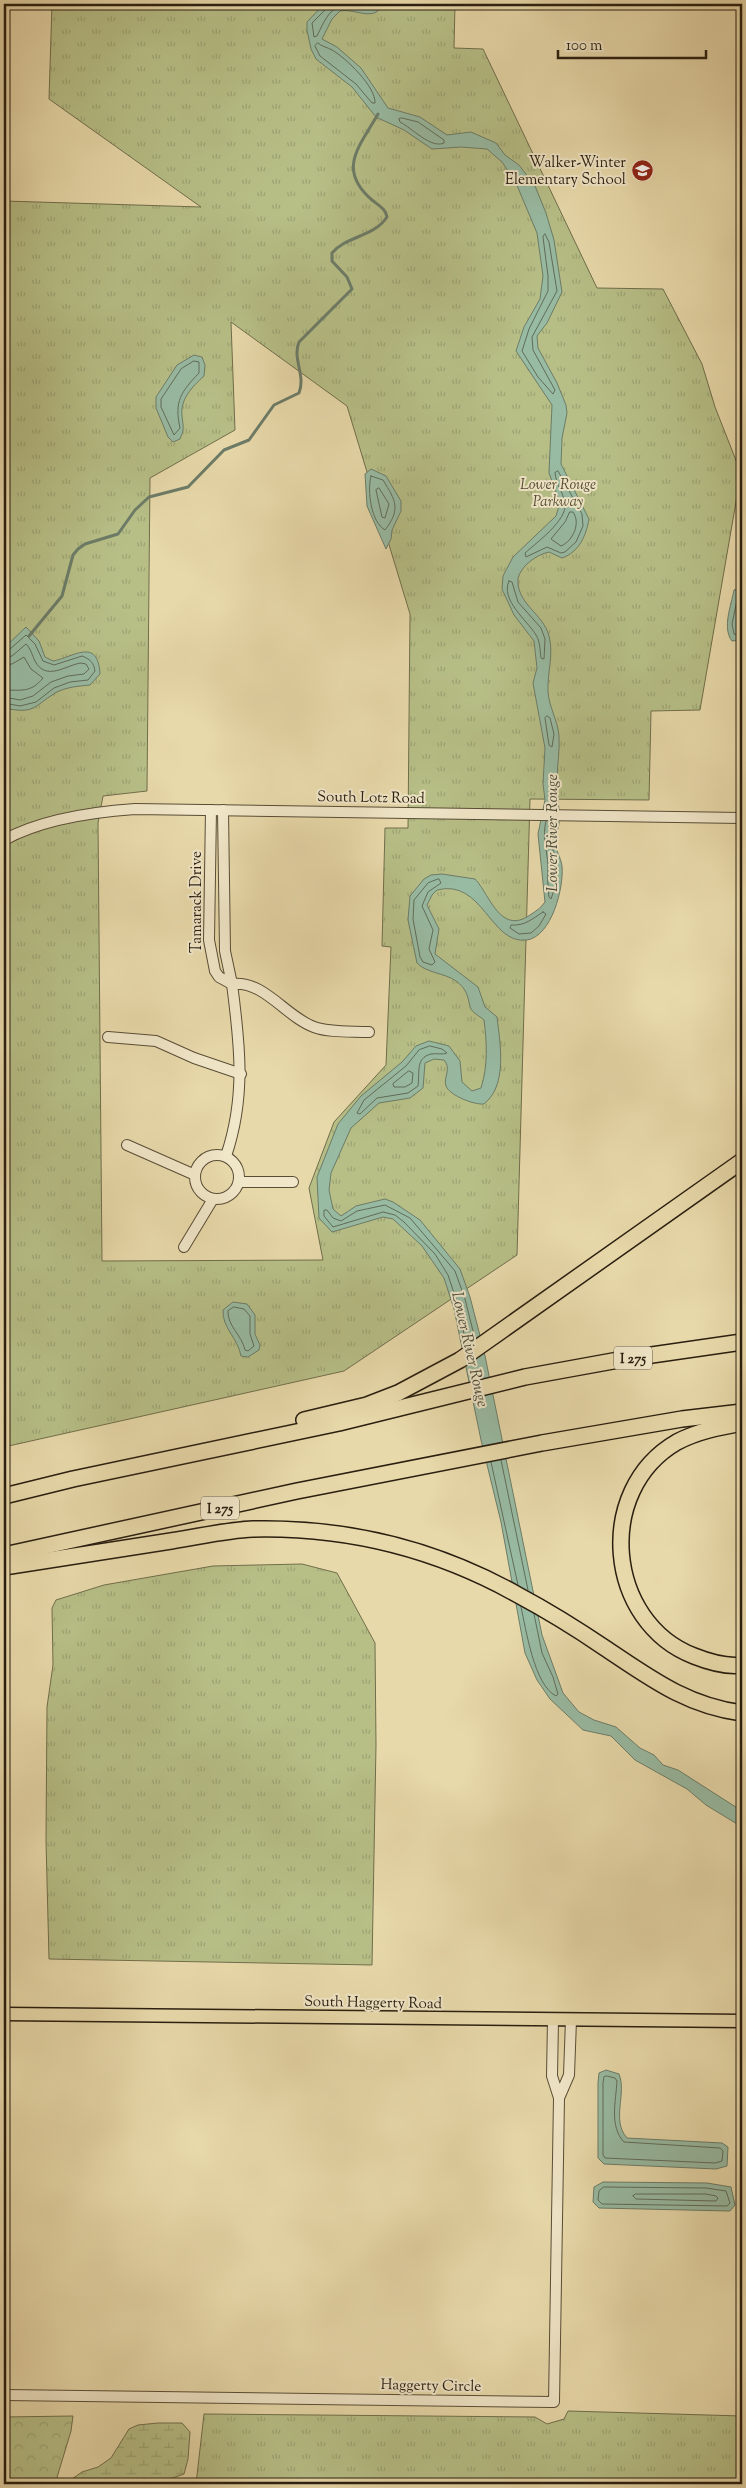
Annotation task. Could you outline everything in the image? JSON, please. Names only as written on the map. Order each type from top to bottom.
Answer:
[{"type":"highway","points":[[72,1479],[136,1459],[367,1405],[420,1383],[460,1360],[511,1325],[742,1161]]},
{"type":"highway","name":"I 275","points":[[4,1496],[72,1479],[423,1403],[525,1377],[624,1359],[742,1342]]},
{"type":"highway","name":"I 275","points":[[4,1555],[297,1491],[542,1443],[682,1419],[742,1412]]},
{"type":"highway","points":[[742,1423],[710,1429],[677,1442],[646,1467],[629,1499],[623,1516],[620,1554],[627,1587],[635,1604],[658,1634],[680,1649],[704,1660],[724,1665],[742,1666]]},
{"type":"highway","points":[[4,1567],[252,1529],[334,1532],[385,1541],[416,1550],[496,1582],[570,1625],[674,1693],[705,1706],[742,1713]]},
{"type":"main road","name":"South Haggerty Road","points":[[4,2014],[742,2021]]},
{"type":"street","name":"South Lotz Road","points":[[4,840],[54,822],[94,813],[135,809],[742,818]]},
{"type":"street","name":"Tamarack Drive","points":[[211,810],[209,902],[211,957],[219,977],[232,984]]},
{"type":"street","name":"Tamarack Drive","points":[[223,810],[225,951],[240,1041],[241,1074],[235,1129],[226,1156]]},
{"type":"street","points":[[232,984],[242,983],[258,990],[314,1027],[369,1032]]},
{"type":"street","points":[[108,1037],[156,1041],[194,1058],[241,1074]]},
{"type":"street","points":[[127,1145],[195,1175]]},
{"type":"street","points":[[219,1155],[226,1156],[237,1166],[239,1182],[227,1197],[213,1199],[207,1197],[198,1188],[195,1175],[196,1168],[206,1158],[219,1155]]},
{"type":"street","points":[[239,1182],[293,1182]]},
{"type":"street","points":[[184,1247],[213,1199]]},
{"type":"street","name":"Haggerty Circle","points":[[4,2395],[554,2402],[559,2098],[552,2076],[553,2020]]},
{"type":"street","name":"Haggerty Circle","points":[[559,2098],[569,2075],[571,2020]]},
{"type":"green space","name":"Lower Rouge Parkway","points":[[52,4],[455,4],[454,48],[483,49],[597,288],[663,289],[702,364],[715,407],[741,473],[700,710],[651,711],[649,800],[530,799],[517,1255],[344,1371],[4,1447],[4,201],[201,207],[49,99]],"holes":[[[231,322],[347,406],[410,614],[408,828],[385,828],[382,946],[391,947],[386,1065],[334,1122],[309,1188],[323,1260],[102,1261],[98,823],[103,796],[147,791],[150,478],[235,430]]]},
{"type":"green space","points":[[302,1564],[337,1573],[375,1643],[376,1745],[372,1965],[49,1959],[46,1841],[47,1707],[53,1665],[52,1608],[56,1600],[104,1585],[213,1566]]},
{"type":"green space","points":[[568,2411],[742,2416],[742,2484],[196,2484],[204,2414],[535,2417],[547,2424],[564,2419]]},
{"type":"green space","points":[[73,2416],[71,2431],[55,2484],[4,2484],[4,2417]]},
{"type":"green space","points":[[182,2423],[190,2432],[188,2459],[184,2474],[155,2484],[65,2484],[82,2472],[98,2467],[111,2458],[129,2429],[138,2425]]},
{"type":"water","name":"Lower River Rouge","points":[[324,4],[383,4],[379,10],[370,14],[340,11],[332,19],[322,39],[337,47],[361,68],[388,108],[420,117],[447,135],[471,132],[496,143],[505,155],[519,165],[535,186],[554,240],[562,292],[547,323],[537,336],[538,348],[557,383],[566,405],[567,413],[562,438],[561,464],[589,519],[584,537],[573,552],[562,558],[549,552],[539,556],[526,565],[518,578],[521,595],[546,628],[550,643],[551,657],[548,692],[558,730],[559,742],[557,781],[559,823],[555,841],[562,866],[561,886],[555,909],[543,930],[536,937],[527,940],[514,939],[504,933],[476,902],[465,893],[453,889],[437,890],[427,905],[439,929],[435,954],[478,987],[485,1007],[497,1017],[501,1063],[497,1086],[492,1096],[484,1104],[469,1101],[448,1090],[445,1083],[447,1067],[444,1060],[434,1059],[425,1063],[423,1088],[410,1098],[379,1103],[351,1128],[331,1173],[329,1190],[333,1209],[341,1216],[356,1206],[385,1199],[393,1202],[420,1220],[460,1269],[470,1297],[484,1351],[542,1635],[563,1693],[579,1712],[594,1720],[616,1727],[640,1748],[654,1755],[663,1765],[678,1770],[742,1811],[742,1827],[706,1805],[687,1789],[635,1760],[611,1736],[583,1730],[550,1699],[537,1680],[525,1653],[501,1522],[481,1440],[454,1309],[444,1278],[422,1246],[393,1219],[383,1217],[332,1232],[319,1218],[317,1177],[338,1124],[361,1096],[402,1062],[416,1046],[429,1041],[449,1046],[460,1061],[462,1082],[472,1091],[481,1088],[486,1054],[484,1020],[471,1009],[466,992],[462,986],[452,978],[425,969],[417,963],[408,920],[410,896],[424,879],[431,875],[442,874],[475,879],[496,910],[503,917],[511,920],[520,920],[530,915],[545,902],[538,834],[545,800],[543,784],[545,748],[533,683],[537,668],[534,641],[514,615],[502,589],[503,576],[513,557],[556,516],[560,503],[549,473],[552,405],[516,351],[524,327],[540,299],[543,276],[537,233],[516,183],[502,162],[487,149],[461,147],[432,149],[404,130],[376,117],[352,87],[316,59],[311,49],[307,22]]},
{"type":"water","points":[[194,355],[202,357],[205,365],[204,376],[191,389],[185,399],[182,410],[183,432],[180,439],[173,442],[168,437],[156,408],[156,397],[177,365]]},
{"type":"water","points":[[371,469],[386,476],[401,501],[401,511],[386,549],[367,506],[365,474]]},
{"type":"water","points":[[742,587],[742,640],[732,641],[728,630],[728,617],[734,590]]},
{"type":"water","points":[[26,627],[39,641],[45,657],[53,661],[89,652],[98,662],[100,674],[90,685],[59,691],[37,706],[27,710],[4,708],[4,648]]},
{"type":"water","points":[[233,1302],[247,1304],[255,1315],[255,1334],[260,1345],[259,1350],[248,1357],[241,1356],[223,1316],[223,1310]]},
{"type":"water","points":[[606,2070],[619,2074],[621,2082],[620,2123],[622,2131],[627,2138],[722,2143],[728,2147],[727,2166],[716,2169],[604,2164],[598,2158],[598,2083],[599,2073]]},
{"type":"water","points":[[603,2182],[707,2183],[731,2187],[735,2205],[730,2211],[599,2208],[593,2202],[594,2187]]},
{"type":"waterway","points":[[29,636],[62,596],[73,555],[78,549],[85,544],[118,534],[135,510],[149,497],[188,487],[224,450],[249,440],[274,405],[299,393],[301,386],[297,355],[299,342],[352,289],[347,277],[332,261],[332,253],[345,243],[375,229],[387,217],[383,209],[361,189],[355,178],[353,168],[359,147],[378,114]]},
{"type":"place","name":"Walker-Winter Elementary School","points":[[642,171]]}]
